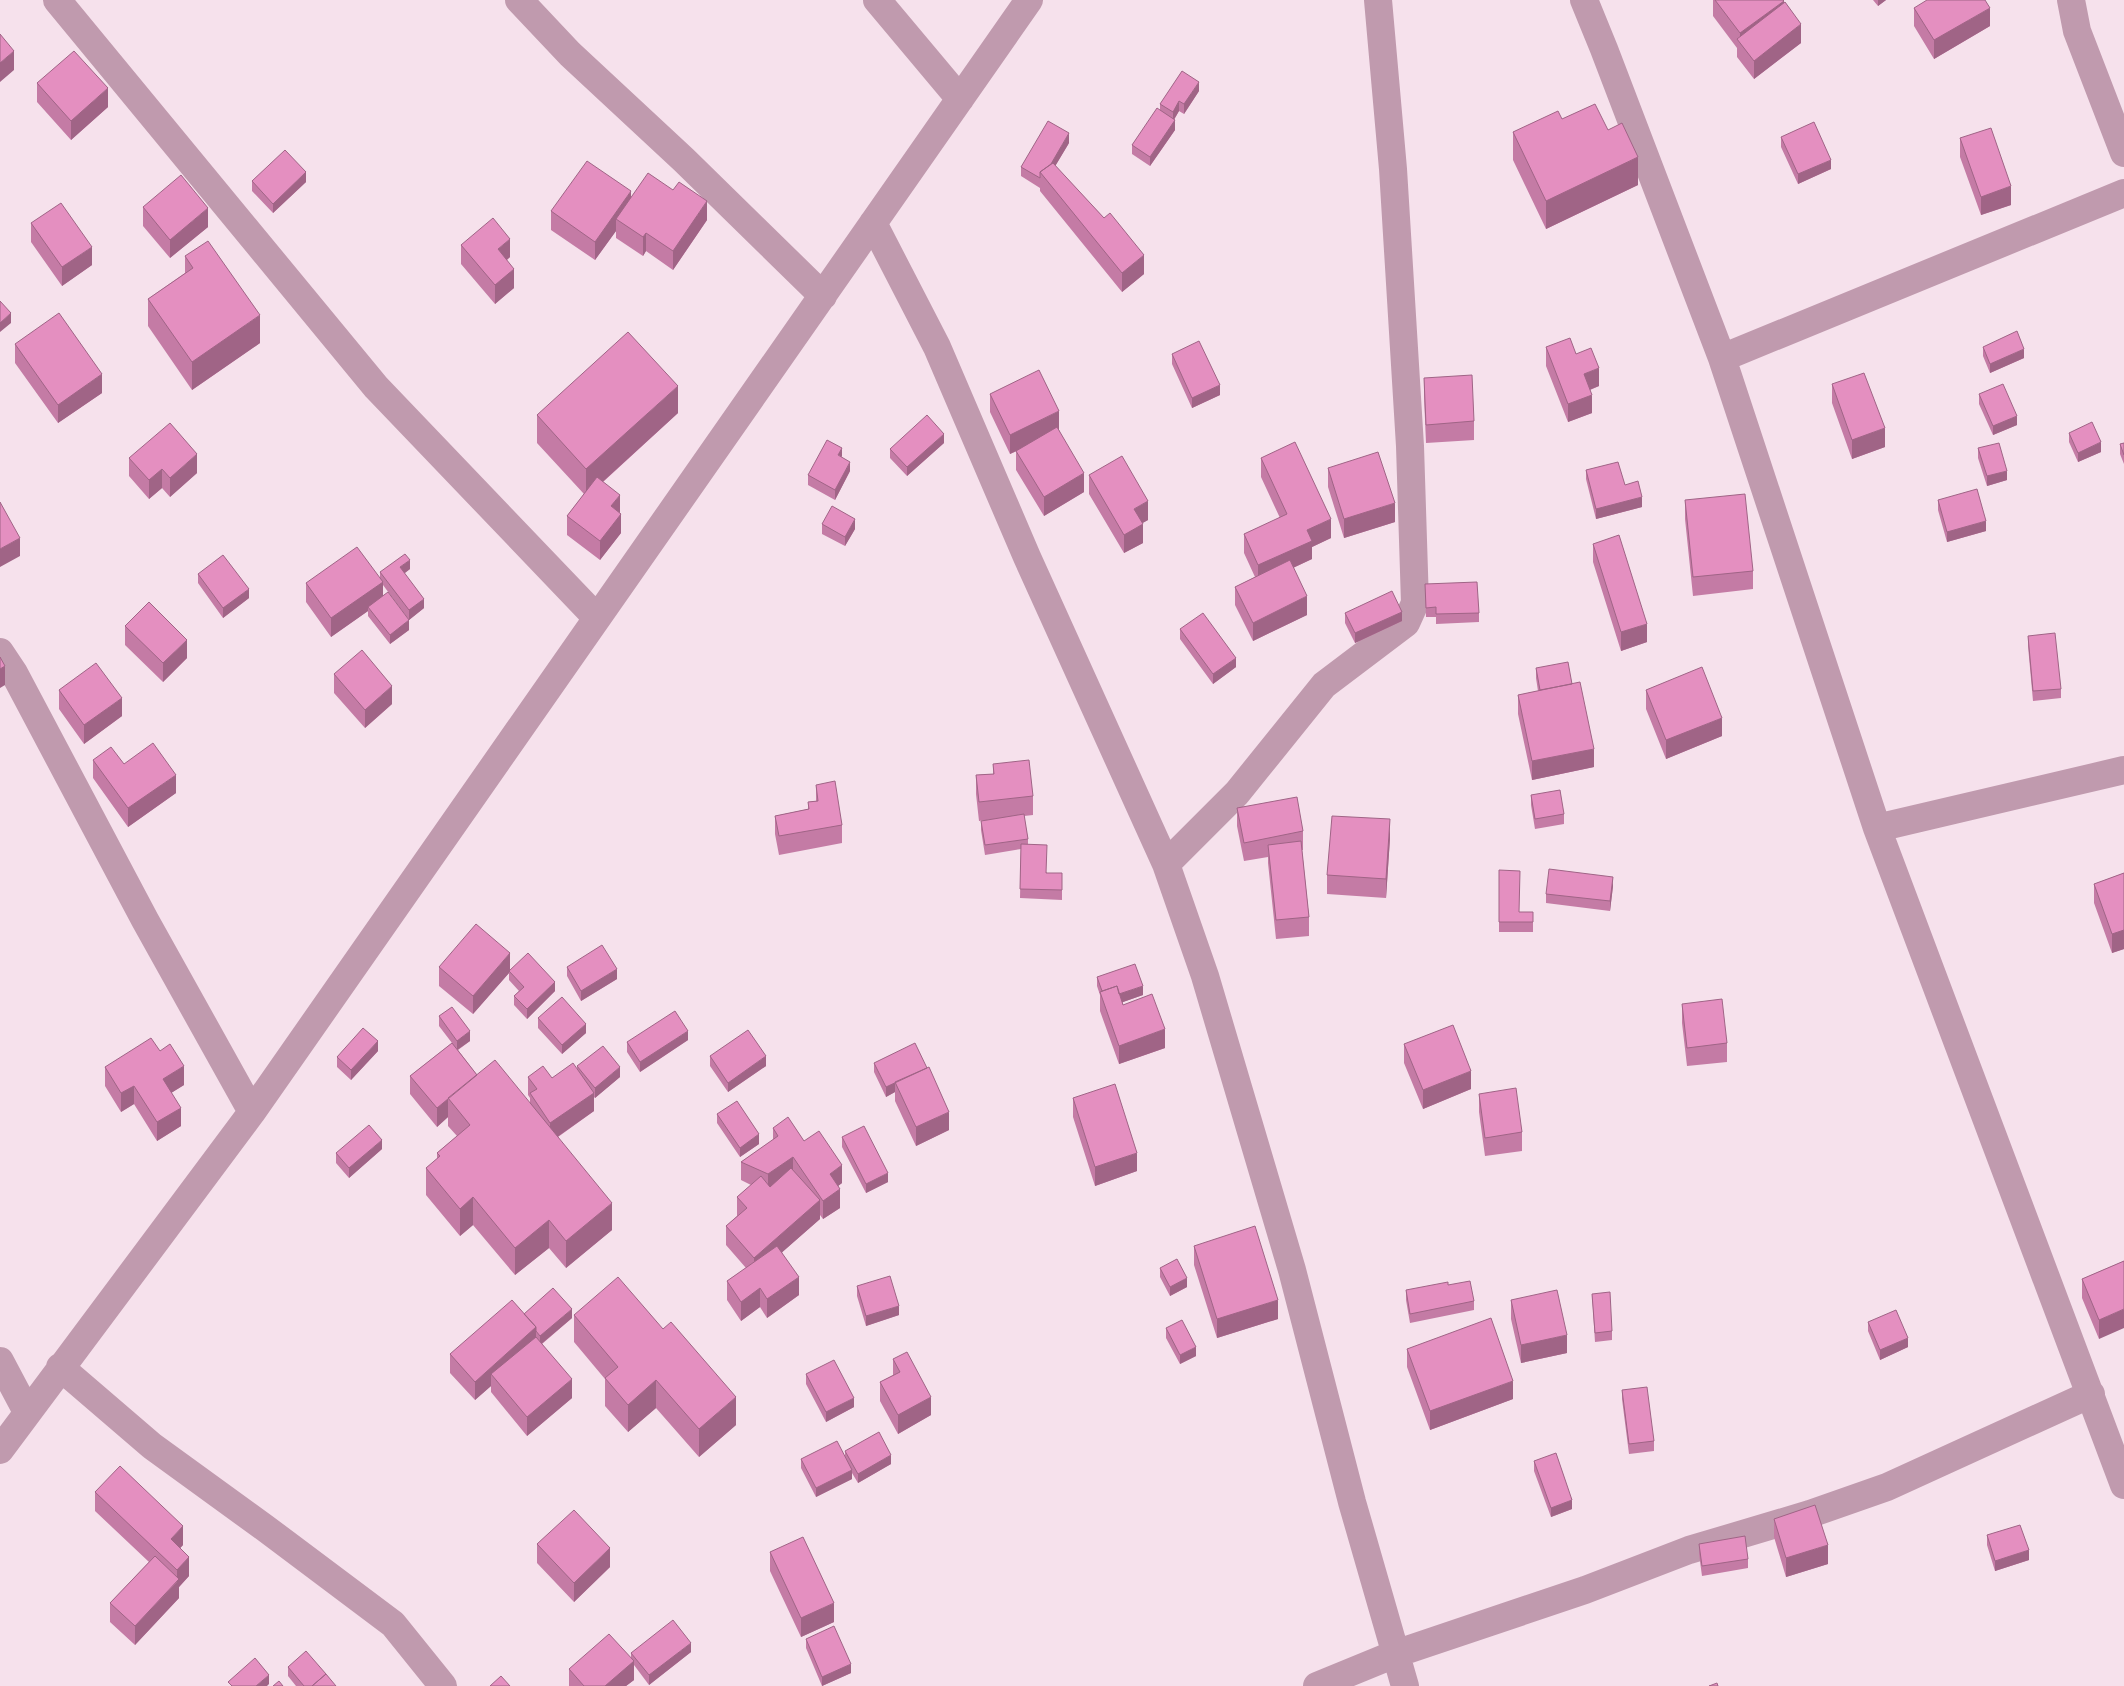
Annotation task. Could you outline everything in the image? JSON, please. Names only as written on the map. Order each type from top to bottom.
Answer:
[{"type":"street","points":[[56,0],[376,387],[597,618]]},
{"type":"street","points":[[519,0],[570,54],[684,160],[823,296]]},
{"type":"street","points":[[877,0],[960,99]]},
{"type":"street","points":[[0,1450],[252,1112],[1030,0]]},
{"type":"street","points":[[1166,864],[1237,793],[1324,685],[1406,622],[1415,603],[1410,446],[1393,179],[1378,0]]},
{"type":"street","points":[[1584,0],[1722,358],[1877,828],[2124,1485]]},
{"type":"street","points":[[2071,0],[2077,30],[2124,153]]},
{"type":"street","points":[[1722,358],[2124,194]]},
{"type":"street","points":[[874,223],[937,347],[1027,557],[1166,864],[1205,976],[1292,1270],[1352,1502],[1405,1686]]},
{"type":"street","points":[[0,652],[14,673],[140,911],[252,1112]]},
{"type":"street","points":[[1877,828],[2124,770]]},
{"type":"street","points":[[0,1361],[27,1412]]},
{"type":"street","points":[[60,1368],[152,1446],[393,1624],[443,1686]]},
{"type":"street","points":[[1317,1686],[1395,1654],[1586,1590],[1690,1550],[1810,1514],[1887,1488],[2091,1394]]},
{"type":"building","points":[[1715,0],[1783,0],[1784,1],[1740,33]]},
{"type":"building","points":[[1927,0],[1985,0],[1990,8],[1934,40],[1914,8]]},
{"type":"building","points":[[1785,2],[1801,24],[1754,61],[1737,39]]},
{"type":"building","points":[[0,34],[14,51],[0,63]]},
{"type":"building","points":[[74,51],[108,88],[71,121],[37,83]]},
{"type":"building","points":[[1182,71],[1199,82],[1184,104],[1179,101],[1173,112],[1160,104]]},
{"type":"building","points":[[1595,104],[1608,130],[1622,123],[1638,157],[1546,201],[1513,132],[1558,111],[1562,119]]},
{"type":"building","points":[[1157,108],[1175,120],[1150,157],[1132,145]]},
{"type":"building","points":[[1048,121],[1069,133],[1051,164],[1040,172],[1040,178],[1021,167]]},
{"type":"building","points":[[1814,122],[1831,160],[1798,174],[1781,137]]},
{"type":"building","points":[[1991,128],[2011,186],[1981,197],[1960,138]]},
{"type":"building","points":[[285,150],[306,172],[273,204],[252,181]]},
{"type":"building","points":[[587,161],[631,191],[595,242],[551,211]]},
{"type":"building","points":[[1053,163],[1104,218],[1110,213],[1144,255],[1122,273],[1040,172]]},
{"type":"building","points":[[648,173],[673,190],[679,182],[707,201],[673,251],[646,233],[643,237],[616,219]]},
{"type":"building","points":[[181,175],[208,208],[170,240],[143,207]]},
{"type":"building","points":[[61,203],[92,247],[62,267],[31,223]]},
{"type":"building","points":[[493,218],[510,239],[498,249],[514,269],[495,285],[461,245]]},
{"type":"building","points":[[208,241],[260,315],[192,362],[148,299],[193,268],[185,256]]},
{"type":"building","points":[[0,301],[11,313],[0,323]]},
{"type":"building","points":[[59,313],[102,374],[58,405],[15,344]]},
{"type":"building","points":[[2017,331],[2024,349],[1990,364],[1983,347]]},
{"type":"building","points":[[628,332],[678,386],[586,469],[537,415]]},
{"type":"building","points":[[1570,338],[1576,354],[1591,348],[1599,368],[1584,374],[1592,395],[1568,404],[1546,347]]},
{"type":"building","points":[[1199,341],[1220,385],[1192,398],[1172,354]]},
{"type":"building","points":[[1039,370],[1059,411],[1010,435],[990,394]]},
{"type":"building","points":[[1864,373],[1885,428],[1852,440],[1832,384]]},
{"type":"building","points":[[1472,375],[1474,421],[1426,425],[1424,378]]},
{"type":"building","points":[[2003,384],[2017,416],[1993,426],[1979,394]]},
{"type":"building","points":[[927,415],[944,434],[907,467],[890,449]]},
{"type":"building","points":[[2092,422],[2101,442],[2078,453],[2069,433]]},
{"type":"building","points":[[170,423],[197,454],[170,478],[162,469],[149,480],[129,458]]},
{"type":"building","points":[[1057,427],[1084,473],[1044,497],[1016,451]]},
{"type":"building","points":[[827,440],[842,448],[838,455],[850,462],[835,490],[808,475]]},
{"type":"building","points":[[1295,442],[1331,519],[1307,530],[1312,541],[1258,565],[1244,534],[1287,514],[1261,458]]},
{"type":"building","points":[[1999,443],[2007,471],[1987,476],[1978,448]]},
{"type":"building","points":[[2124,443],[2124,455],[2120,444]]},
{"type":"building","points":[[1378,452],[1395,503],[1344,519],[1328,468]]},
{"type":"building","points":[[1122,456],[1148,501],[1134,509],[1143,524],[1124,535],[1089,475]]},
{"type":"building","points":[[1618,462],[1625,485],[1638,481],[1642,497],[1596,509],[1586,470]]},
{"type":"building","points":[[597,477],[620,495],[611,506],[621,514],[600,541],[567,516]]},
{"type":"building","points":[[1977,489],[1986,521],[1947,532],[1938,500]]},
{"type":"building","points":[[1745,494],[1753,571],[1693,577],[1685,500]]},
{"type":"building","points":[[0,502],[20,538],[0,549]]},
{"type":"building","points":[[832,506],[855,519],[845,537],[822,524]]},
{"type":"building","points":[[1619,535],[1647,624],[1621,632],[1593,544]]},
{"type":"building","points":[[357,547],[383,582],[331,618],[306,583]]},
{"type":"building","points":[[405,554],[410,560],[400,567],[424,599],[409,610],[380,572]]},
{"type":"building","points":[[223,555],[249,589],[223,608],[198,574]]},
{"type":"building","points":[[1290,560],[1307,596],[1253,623],[1235,587]]},
{"type":"building","points":[[1477,582],[1479,613],[1436,614],[1436,607],[1426,608],[1425,584]]},
{"type":"building","points":[[1392,591],[1402,612],[1355,633],[1345,613]]},
{"type":"building","points":[[388,592],[409,620],[390,635],[368,607]]},
{"type":"building","points":[[149,602],[187,640],[163,663],[125,626]]},
{"type":"building","points":[[1203,613],[1236,658],[1213,674],[1180,629]]},
{"type":"building","points":[[2055,633],[2061,689],[2033,691],[2028,636]]},
{"type":"building","points":[[362,650],[392,686],[365,710],[334,674]]},
{"type":"building","points":[[0,657],[5,666],[0,669]]},
{"type":"building","points":[[1568,662],[1572,684],[1540,690],[1536,668]]},
{"type":"building","points":[[96,663],[122,698],[84,725],[59,690]]},
{"type":"building","points":[[1702,667],[1722,718],[1666,740],[1646,690]]},
{"type":"building","points":[[1580,682],[1594,749],[1532,761],[1518,695]]},
{"type":"building","points":[[153,743],[176,775],[128,808],[93,760],[111,747],[124,764]]},
{"type":"building","points":[[1029,760],[1033,796],[979,802],[976,775],[994,774],[993,764]]},
{"type":"building","points":[[835,781],[842,825],[779,836],[775,816],[809,809],[808,802],[818,801],[816,785]]},
{"type":"building","points":[[1560,790],[1564,814],[1535,819],[1531,795]]},
{"type":"building","points":[[1297,797],[1303,831],[1244,843],[1237,808]]},
{"type":"building","points":[[1024,814],[1028,839],[985,845],[981,821]]},
{"type":"building","points":[[1332,816],[1390,819],[1386,879],[1327,875]]},
{"type":"building","points":[[1301,841],[1309,917],[1276,920],[1268,845]]},
{"type":"building","points":[[1021,844],[1047,845],[1046,873],[1062,873],[1062,890],[1020,889]]},
{"type":"building","points":[[1549,869],[1613,877],[1610,901],[1546,894]]},
{"type":"building","points":[[1499,870],[1520,871],[1519,912],[1533,912],[1533,922],[1499,922]]},
{"type":"building","points":[[2124,873],[2124,930],[2112,934],[2094,884]]},
{"type":"building","points":[[476,924],[510,953],[473,996],[439,967]]},
{"type":"building","points":[[602,945],[617,969],[581,991],[567,967]]},
{"type":"building","points":[[528,953],[555,982],[527,1009],[514,996],[524,987],[509,971]]},
{"type":"building","points":[[1135,964],[1143,986],[1119,994],[1117,986],[1102,991],[1097,977]]},
{"type":"building","points":[[1117,986],[1123,1005],[1152,994],[1165,1029],[1119,1046],[1100,992]]},
{"type":"building","points":[[562,997],[586,1024],[562,1045],[538,1018]]},
{"type":"building","points":[[1722,999],[1727,1043],[1687,1048],[1682,1004]]},
{"type":"building","points":[[452,1007],[470,1031],[457,1041],[439,1016]]},
{"type":"building","points":[[675,1011],[688,1031],[640,1062],[627,1042]]},
{"type":"building","points":[[1453,1025],[1471,1071],[1423,1090],[1404,1044]]},
{"type":"building","points":[[363,1028],[378,1041],[351,1070],[337,1057]]},
{"type":"building","points":[[748,1030],[766,1056],[728,1083],[710,1056]]},
{"type":"building","points":[[151,1038],[160,1051],[170,1044],[184,1066],[163,1079],[181,1108],[157,1122],[134,1086],[121,1093],[105,1067]]},
{"type":"building","points":[[452,1043],[477,1075],[437,1108],[410,1076]]},
{"type":"building","points":[[915,1043],[927,1068],[886,1087],[874,1063]]},
{"type":"building","points":[[603,1046],[620,1067],[595,1088],[577,1066]]},
{"type":"building","points":[[495,1060],[612,1203],[566,1241],[549,1220],[515,1248],[473,1197],[460,1209],[426,1168],[440,1156],[437,1153],[470,1125],[448,1098]]},
{"type":"building","points":[[573,1063],[594,1093],[550,1123],[530,1093],[537,1089],[528,1077],[543,1066],[552,1078]]},
{"type":"building","points":[[929,1067],[949,1112],[916,1127],[895,1082]]},
{"type":"building","points":[[1115,1084],[1137,1153],[1095,1167],[1073,1098]]},
{"type":"building","points":[[1516,1088],[1522,1132],[1485,1138],[1479,1094]]},
{"type":"building","points":[[737,1101],[759,1134],[740,1148],[717,1114]]},
{"type":"building","points":[[788,1117],[804,1141],[819,1131],[842,1165],[830,1174],[840,1189],[823,1201],[793,1157],[768,1174],[741,1162],[778,1136],[773,1128]]},
{"type":"building","points":[[369,1125],[382,1140],[349,1168],[336,1153]]},
{"type":"building","points":[[864,1126],[888,1173],[866,1184],[842,1137]]},
{"type":"building","points":[[791,1168],[820,1200],[754,1258],[726,1226],[747,1208],[737,1197],[761,1176],[770,1187]]},
{"type":"building","points":[[1255,1226],[1278,1300],[1217,1319],[1194,1246]]},
{"type":"building","points":[[777,1246],[799,1277],[767,1299],[760,1288],[741,1302],[727,1281]]},
{"type":"building","points":[[1177,1259],[1187,1278],[1170,1287],[1160,1268]]},
{"type":"building","points":[[2124,1261],[2124,1309],[2099,1320],[2082,1279]]},
{"type":"building","points":[[890,1276],[899,1306],[866,1316],[857,1286]]},
{"type":"building","points":[[618,1277],[663,1329],[671,1322],[736,1397],[699,1429],[656,1380],[628,1405],[605,1378],[618,1367],[574,1315]]},
{"type":"building","points":[[1470,1281],[1474,1301],[1410,1314],[1406,1290],[1448,1282],[1448,1285]]},
{"type":"building","points":[[553,1288],[572,1309],[540,1336],[536,1331],[536,1327],[524,1314]]},
{"type":"building","points":[[1557,1290],[1567,1335],[1521,1345],[1511,1300]]},
{"type":"building","points":[[1610,1292],[1612,1331],[1595,1333],[1592,1294]]},
{"type":"building","points":[[512,1300],[536,1327],[475,1382],[450,1354]]},
{"type":"building","points":[[1896,1310],[1908,1338],[1880,1350],[1868,1322]]},
{"type":"building","points":[[1491,1318],[1513,1381],[1430,1411],[1407,1349]]},
{"type":"building","points":[[1182,1320],[1196,1347],[1180,1355],[1166,1328]]},
{"type":"building","points":[[536,1337],[572,1379],[527,1417],[491,1374]]},
{"type":"building","points":[[907,1352],[931,1397],[898,1415],[880,1382],[900,1372],[893,1359]]},
{"type":"building","points":[[834,1360],[854,1398],[826,1412],[806,1374]]},
{"type":"building","points":[[1647,1387],[1654,1441],[1629,1444],[1622,1390]]},
{"type":"building","points":[[879,1432],[891,1455],[858,1474],[845,1451]]},
{"type":"building","points":[[837,1441],[852,1470],[816,1488],[801,1459]]},
{"type":"building","points":[[1556,1453],[1572,1500],[1551,1508],[1534,1461]]},
{"type":"building","points":[[120,1466],[183,1526],[171,1539],[189,1557],[177,1570],[95,1492]]},
{"type":"building","points":[[1815,1505],[1828,1545],[1786,1558],[1774,1519]]},
{"type":"building","points":[[574,1510],[610,1548],[574,1583],[537,1544]]},
{"type":"building","points":[[2020,1525],[2029,1550],[1995,1561],[1987,1535]]},
{"type":"building","points":[[1745,1536],[1748,1559],[1702,1566],[1699,1544]]},
{"type":"building","points":[[803,1537],[834,1603],[801,1618],[770,1552]]},
{"type":"building","points":[[155,1556],[179,1579],[135,1626],[110,1603]]},
{"type":"building","points":[[673,1620],[691,1643],[649,1675],[631,1653]]},
{"type":"building","points":[[834,1626],[851,1664],[822,1677],[806,1639]]},
{"type":"building","points":[[609,1634],[634,1661],[605,1686],[584,1686],[569,1669]]},
{"type":"building","points":[[306,1651],[326,1674],[312,1686],[304,1686],[288,1667]]},
{"type":"building","points":[[255,1658],[269,1675],[256,1686],[232,1686],[228,1682]]},
{"type":"building","points":[[326,1674],[336,1686],[312,1686]]},
{"type":"building","points":[[501,1676],[510,1686],[490,1686]]},
{"type":"building","points":[[279,1681],[283,1686],[273,1686]]}]
